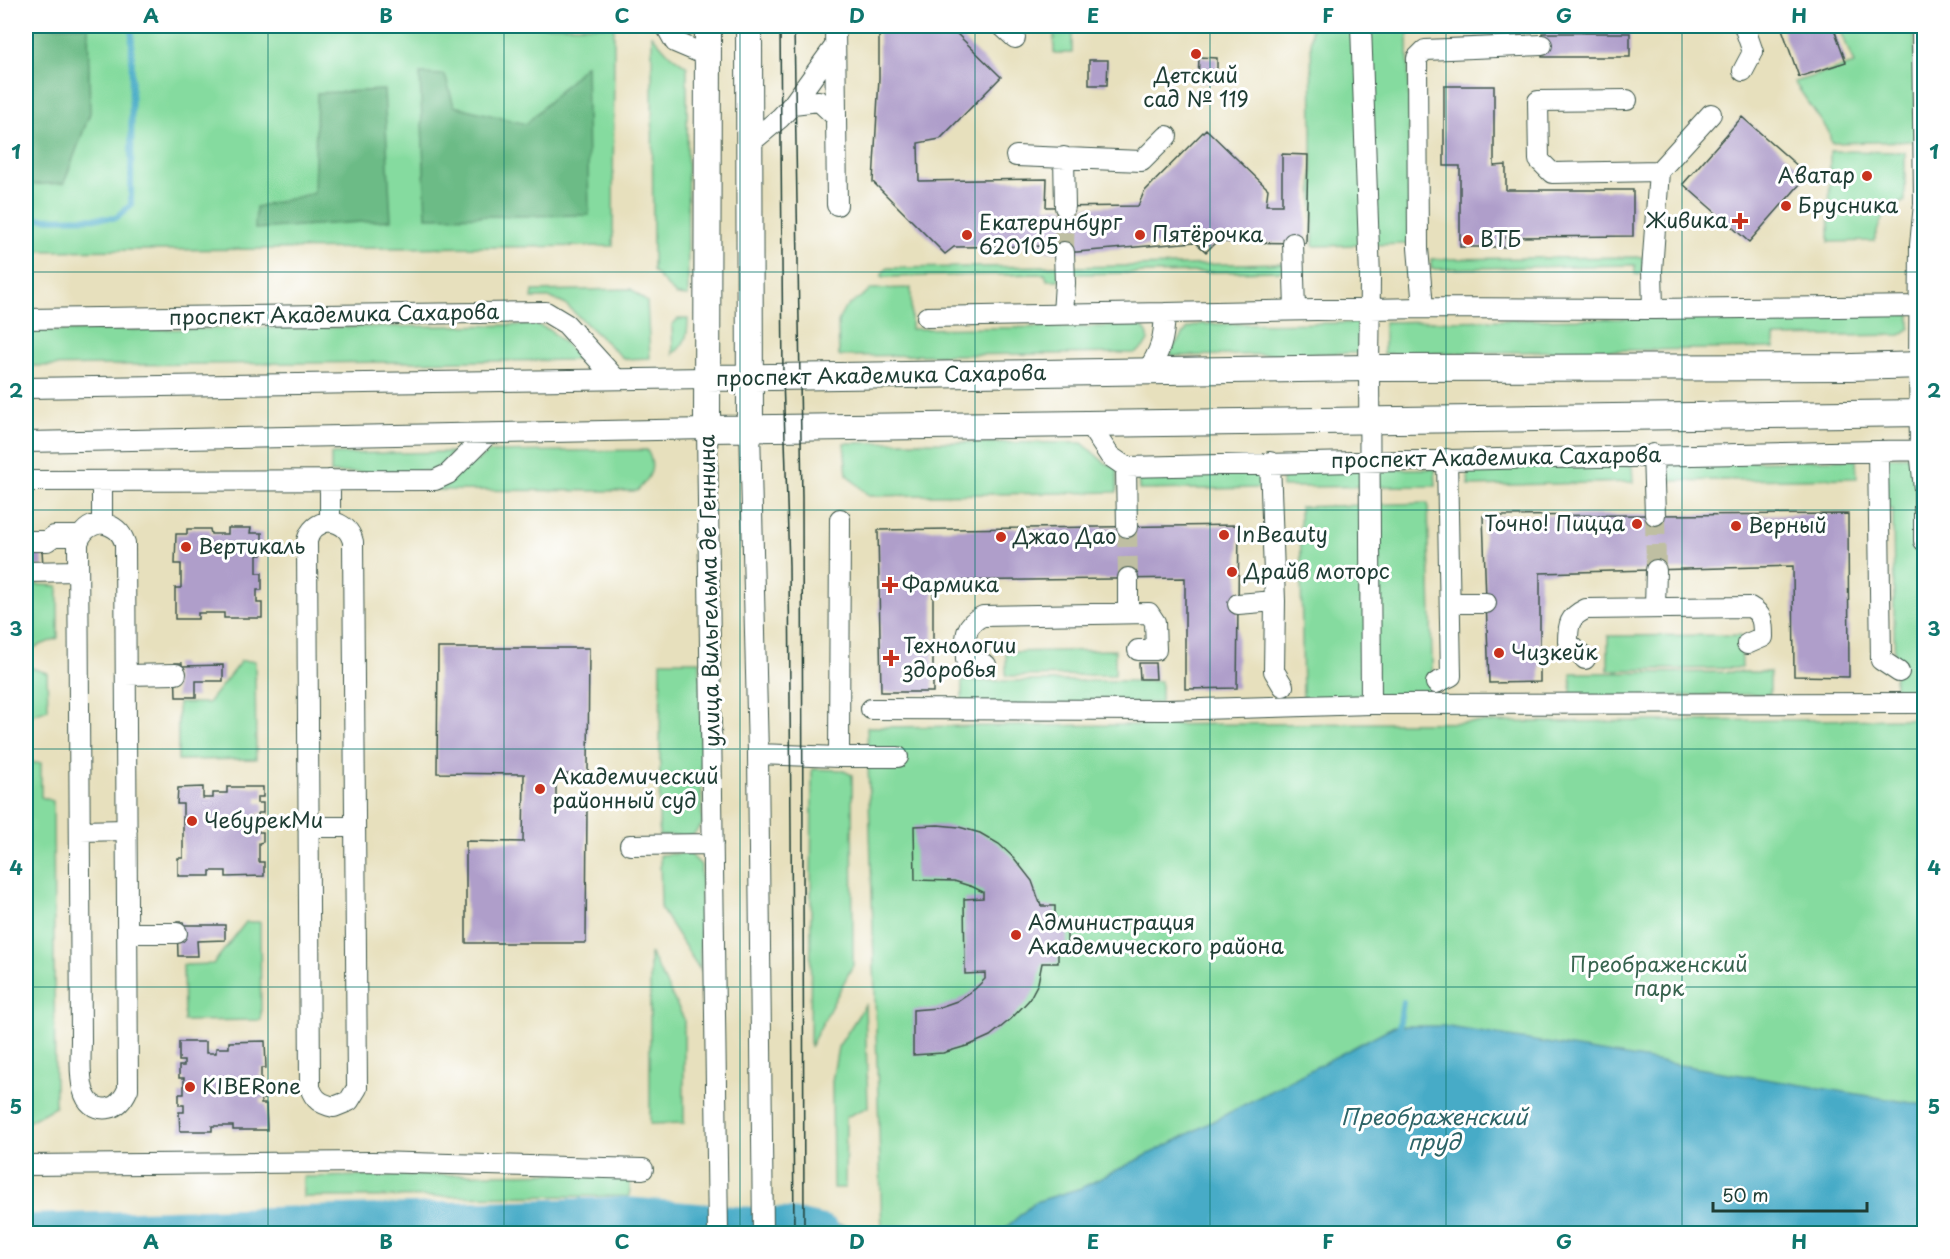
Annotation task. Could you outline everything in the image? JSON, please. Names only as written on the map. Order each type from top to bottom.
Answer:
[{"type":"main road","name":"улица Вильгельма де Геннина","points":[[707,429],[708,26]]},
{"type":"main road","name":"улица Вильгельма де Геннина","points":[[749,26],[750,429]]},
{"type":"main road","name":"проспект Академика Сахарова","points":[[707,378],[1369,368],[1850,368],[1922,365]]},
{"type":"main road","name":"проспект Академика Сахарова","points":[[707,429],[1922,413]]},
{"type":"street","points":[[666,26],[675,42],[708,56]]},
{"type":"street","points":[[835,26],[837,205]]},
{"type":"street","points":[[1361,26],[1370,309],[1371,704]]},
{"type":"street","points":[[1743,71],[1753,52],[1744,26]]},
{"type":"street","points":[[1922,26],[1924,204],[1920,245],[1924,541]]},
{"type":"street","points":[[1423,308],[1419,257],[1417,58],[1425,50],[1542,45]]},
{"type":"street","points":[[750,143],[793,104],[835,46]]},
{"type":"street","points":[[1627,100],[1538,100],[1539,160],[1552,173],[1659,171]]},
{"type":"street","points":[[793,104],[819,101],[836,116]]},
{"type":"street","points":[[1653,309],[1652,271],[1659,171],[1712,114]]},
{"type":"street","points":[[1016,156],[1142,161],[1167,136]]},
{"type":"street","points":[[1064,157],[1065,207]]},
{"type":"street","points":[[1293,243],[1295,310]]},
{"type":"street","points":[[1063,314],[1064,252]]},
{"type":"street","points":[[927,317],[1423,308],[1653,309],[1922,306]]},
{"type":"street","name":"проспект Академика Сахарова","points":[[26,319],[546,312],[566,324],[615,378]]},
{"type":"street","points":[[1146,373],[1157,356],[1163,340],[1165,313]]},
{"type":"street","name":"проспект Академика Сахарова","points":[[26,388],[707,378]]},
{"type":"street","points":[[1088,423],[1110,456],[1126,466],[1127,527]]},
{"type":"street","name":"проспект Академика Сахарова","points":[[26,442],[707,429]]},
{"type":"street","name":"улица Вильгельма де Геннина","points":[[707,429],[717,1233]]},
{"type":"street","name":"улица Вильгельма де Геннина","points":[[750,429],[758,754],[763,1233]]},
{"type":"street","points":[[26,481],[435,480],[448,474],[488,434]]},
{"type":"street","name":"проспект Академика Сахарова","points":[[1126,466],[1922,450]]},
{"type":"street","points":[[1878,452],[1881,660],[1899,672]]},
{"type":"street","points":[[1653,454],[1655,515]]},
{"type":"street","points":[[1436,683],[1450,676],[1447,459]]},
{"type":"street","points":[[1270,462],[1275,601],[1274,670],[1283,686]]},
{"type":"street","points":[[330,480],[330,521]]},
{"type":"street","points":[[102,481],[102,523]]},
{"type":"street","points":[[839,757],[840,519]]},
{"type":"street","points":[[330,521],[347,529],[353,542],[357,1088],[349,1101],[334,1107],[318,1101],[310,1087],[308,827],[307,541],[313,529],[321,523],[330,521]]},
{"type":"street","points":[[102,523],[118,530],[124,543],[128,1089],[120,1102],[105,1108],[90,1102],[84,1097],[82,1089],[78,571],[80,536],[92,524],[102,523]]},
{"type":"street","points":[[26,541],[47,541],[54,536],[80,536]]},
{"type":"street","points":[[47,541],[47,572]]},
{"type":"street","points":[[1655,607],[1656,570]]},
{"type":"street","points":[[26,572],[78,571]]},
{"type":"street","points":[[1128,578],[1128,614]]},
{"type":"street","points":[[1238,604],[1275,601]]},
{"type":"street","points":[[1450,603],[1486,603]]},
{"type":"street","points":[[1585,659],[1568,642],[1568,626],[1576,614],[1586,609],[1750,607],[1757,611],[1763,620],[1762,637],[1747,644]]},
{"type":"street","points":[[986,665],[966,660],[967,630],[974,620],[983,616],[1149,613],[1155,622],[1156,650],[1138,650]]},
{"type":"street","points":[[126,675],[176,674]]},
{"type":"street","points":[[871,709],[1167,710],[1371,704],[1924,703]]},
{"type":"street","points":[[758,754],[898,757]]},
{"type":"street","points":[[308,827],[355,827]]},
{"type":"street","points":[[80,831],[127,830]]},
{"type":"street","points":[[630,845],[713,844]]},
{"type":"street","points":[[128,933],[177,933]]},
{"type":"street","points":[[26,1166],[372,1162],[644,1169]]},
{"type":"green space","points":[[26,26],[614,26],[613,246],[26,251]]},
{"type":"green space","points":[[26,26],[88,26],[90,113],[64,183],[26,185]]},
{"type":"green space","points":[[1054,26],[1072,26],[1072,53],[1054,53]]},
{"type":"green space","points":[[1311,26],[1408,26],[1410,244],[1313,246]]},
{"type":"green space","points":[[1839,26],[1915,26],[1915,141],[1831,143],[1829,132],[1794,82],[1854,64]]},
{"type":"green space","points":[[652,35],[667,52],[687,67],[688,296],[676,295],[653,271]]},
{"type":"green space","points":[[586,65],[589,215],[426,217],[420,74],[445,75],[454,106],[526,124]]},
{"type":"green space","points":[[384,90],[391,220],[255,229],[256,207],[314,193],[317,93]]},
{"type":"green space","name":"Аватар","points":[[1830,151],[1905,152],[1905,201],[1892,208],[1884,216],[1875,241],[1829,242]]},
{"type":"green space","points":[[1644,257],[1642,272],[1639,275],[1635,274],[1635,265],[1431,269],[1431,259]]},
{"type":"green space","points":[[1285,263],[1286,271],[1071,274],[1071,267]]},
{"type":"green space","points":[[1060,266],[1059,280],[1047,280],[1045,274],[882,277],[882,273],[888,268]]},
{"type":"green space","points":[[911,288],[911,329],[1141,326],[1147,334],[1148,341],[1136,353],[839,356],[838,322],[844,309],[872,289]]},
{"type":"green space","points":[[631,289],[647,302],[650,358],[624,359],[566,305],[551,298],[532,298],[533,291]]},
{"type":"green space","points":[[1910,314],[1910,328],[1900,335],[1774,337],[1774,348],[1384,354],[1384,322]]},
{"type":"green space","points":[[678,319],[688,319],[687,330],[683,343],[673,354],[672,325]]},
{"type":"green space","points":[[1358,323],[1359,353],[1172,356],[1170,351],[1188,328],[1201,324]]},
{"type":"green space","points":[[537,325],[550,330],[582,360],[26,366],[26,331]]},
{"type":"green space","points":[[844,443],[1082,443],[1104,462],[1117,468],[1117,492],[869,496],[847,475]]},
{"type":"green space","points":[[647,450],[652,467],[651,472],[637,491],[436,490],[489,452]]},
{"type":"green space","points":[[453,452],[441,466],[430,471],[331,473],[331,454]]},
{"type":"green space","points":[[1924,456],[1924,699],[1895,700],[1893,509],[1885,509],[1883,457]]},
{"type":"green space","points":[[1856,459],[1857,478],[1658,481],[1657,464]]},
{"type":"green space","points":[[1632,465],[1633,482],[1469,486],[1467,468]]},
{"type":"green space","points":[[1282,469],[1435,469],[1436,486],[1282,487]]},
{"type":"green space","points":[[1263,470],[1263,488],[1139,490],[1138,473]]},
{"type":"green space","points":[[1428,503],[1433,699],[1303,701],[1300,507]]},
{"type":"green space","points":[[26,584],[58,586],[58,638],[26,651]]},
{"type":"green space","points":[[1741,635],[1742,668],[1608,670],[1608,636]]},
{"type":"green space","points":[[1115,650],[1115,675],[1006,676],[1006,652]]},
{"type":"green space","points":[[241,661],[255,661],[256,759],[178,760],[178,703],[208,703]]},
{"type":"green space","points":[[661,661],[700,661],[702,825],[693,835],[659,836]]},
{"type":"green space","points":[[26,666],[47,673],[48,709],[26,717]]},
{"type":"green space","points":[[1770,672],[1770,694],[1571,698],[1571,673]]},
{"type":"green space","points":[[962,681],[1161,681],[1161,703],[962,706]]},
{"type":"green space","name":"Преображенский парк","points":[[1924,719],[1924,1233],[882,1233],[867,727]]},
{"type":"green space","points":[[26,754],[33,763],[41,763],[41,797],[53,801],[55,1107],[26,1123]]},
{"type":"green space","points":[[812,769],[842,770],[852,775],[853,965],[810,1047]]},
{"type":"green space","points":[[689,853],[701,865],[700,970],[661,909],[660,855]]},
{"type":"green space","points":[[246,922],[260,922],[261,1020],[184,1021],[183,965],[213,964]]},
{"type":"green space","points":[[650,953],[684,1019],[684,1123],[650,1124]]},
{"type":"green space","points":[[865,1005],[868,1107],[846,1117],[845,1188],[833,1188],[832,1081],[838,1047]]},
{"type":"green space","points":[[632,1172],[629,1196],[303,1197],[303,1177]]},
{"type":"water","name":"Преображенский пруд","points":[[1394,1026],[1443,1026],[1924,1105],[1924,1233],[943,1233],[1002,1231],[1035,1202],[1081,1188]]},
{"type":"water","points":[[836,1224],[891,1233],[836,1233]]},
{"type":"building","points":[[879,26],[949,26],[1001,77],[940,139],[918,143],[919,181],[1047,179],[1046,207],[1138,206],[1144,192],[1206,129],[1268,189],[1266,205],[1282,205],[1282,154],[1308,155],[1306,243],[1216,242],[1206,252],[1195,242],[1077,252],[1046,252],[1046,246],[954,247],[945,254],[873,182],[879,78]]},
{"type":"building","points":[[1781,26],[1833,26],[1846,62],[1799,77]]},
{"type":"building","points":[[1542,33],[1630,33],[1630,57],[1542,57]]},
{"type":"building","points":[[1199,57],[1217,58],[1217,83],[1198,83]]},
{"type":"building","points":[[1089,60],[1108,60],[1107,85],[1089,85]]},
{"type":"building","points":[[1444,86],[1494,86],[1494,166],[1506,165],[1506,190],[1633,190],[1633,236],[1506,237],[1506,247],[1460,247],[1460,166],[1444,166]]},
{"type":"building","points":[[1742,117],[1808,175],[1749,242],[1683,184]]},
{"type":"building","points":[[1848,514],[1849,677],[1794,676],[1793,566],[1540,573],[1540,682],[1489,683],[1483,516]]},
{"type":"building","points":[[1239,525],[1237,688],[1185,689],[1185,578],[933,581],[933,692],[881,692],[878,530]]},
{"type":"building","points":[[228,528],[251,528],[250,533],[262,533],[262,555],[257,555],[257,573],[262,573],[262,590],[257,590],[257,603],[262,603],[262,618],[224,618],[224,613],[198,613],[198,619],[175,619],[175,588],[181,588],[181,564],[175,564],[176,534],[187,534],[187,529],[210,529],[211,534],[228,534]]},
{"type":"building","points":[[26,550],[42,550],[43,566],[26,567]]},
{"type":"building","name":"Академический районный суд","points":[[438,648],[589,648],[588,774],[556,774],[556,805],[587,805],[586,943],[466,943],[466,841],[523,842],[524,774],[437,773]]},
{"type":"building","points":[[175,663],[182,663],[182,666],[223,665],[223,681],[196,681],[196,697],[176,697]]},
{"type":"building","points":[[1139,663],[1155,663],[1156,679],[1140,679]]},
{"type":"building","points":[[203,787],[203,798],[213,798],[213,793],[227,793],[227,787],[263,787],[263,797],[257,797],[257,803],[263,803],[263,813],[258,813],[258,832],[263,832],[263,842],[259,843],[259,862],[264,862],[264,876],[226,877],[226,871],[210,871],[210,876],[178,876],[178,858],[183,858],[183,804],[177,804],[178,788]]},
{"type":"building","name":"Администрация Академического района","points":[[914,826],[959,827],[980,833],[999,844],[1014,858],[1032,881],[1041,906],[1055,906],[1055,919],[1067,919],[1067,951],[1058,951],[1058,963],[1042,963],[1038,983],[1029,1000],[990,1036],[943,1053],[913,1055],[913,1010],[937,1008],[957,1001],[985,979],[985,973],[965,974],[964,899],[983,898],[983,892],[954,881],[915,880]]},
{"type":"building","points":[[177,922],[183,922],[184,925],[225,925],[225,940],[197,941],[198,956],[178,956]]},
{"type":"building","points":[[265,1041],[266,1068],[261,1068],[261,1086],[266,1086],[266,1099],[261,1099],[261,1104],[266,1104],[267,1130],[233,1130],[233,1126],[212,1126],[212,1131],[180,1131],[179,1112],[184,1112],[184,1105],[179,1105],[179,1094],[184,1094],[184,1078],[179,1078],[179,1066],[184,1066],[184,1061],[179,1061],[179,1042],[206,1042],[206,1053],[216,1053],[216,1048],[229,1048],[229,1042]]},
{"type":"waterway","points":[[26,219],[116,218],[131,205],[132,26]]},
{"type":"waterway","points":[[1398,1034],[1403,1002]]},
{"type":"waterway","points":[[26,1233],[625,1216],[732,1225],[791,1227],[822,1234]]},
{"type":"tunnel","points":[[1064,252],[1065,207]]},
{"type":"tunnel","points":[[1655,515],[1656,570]]},
{"type":"tunnel","points":[[1127,527],[1128,578]]},
{"type":"tram line","points":[[780,26],[783,377],[789,565],[794,1234]]},
{"type":"tram line","points":[[794,26],[802,498],[804,1234]]},
{"type":"place","name":"Детский сад № 119","points":[[1196,54]]},
{"type":"place","name":"Аватар","points":[[1867,176]]},
{"type":"place","name":"Брусника","points":[[1786,206]]},
{"type":"place","name":"Живика","points":[[1740,221]]},
{"type":"place","name":"Екатеринбург 620105","points":[[967,235]]},
{"type":"place","name":"Пятёрочка","points":[[1140,235]]},
{"type":"place","name":"ВТБ","points":[[1468,240]]},
{"type":"place","name":"Точно! Пицца","points":[[1637,524]]},
{"type":"place","name":"Верный","points":[[1736,526]]},
{"type":"place","name":"InBeauty","points":[[1224,535]]},
{"type":"place","name":"Джао Дао","points":[[1001,537]]},
{"type":"place","name":"Вертикаль","points":[[186,547]]},
{"type":"place","name":"Драйв моторс","points":[[1232,572]]},
{"type":"place","name":"Фармика","points":[[890,585]]},
{"type":"place","name":"Чизкейк","points":[[1499,653]]},
{"type":"place","name":"Технологии здоровья","points":[[891,658]]},
{"type":"place","name":"Академический районный суд","points":[[540,789]]},
{"type":"place","name":"ЧебурекМи","points":[[192,821]]},
{"type":"place","name":"Администрация Академического района","points":[[1016,935]]},
{"type":"place","name":"KIBERone","points":[[190,1087]]}]
